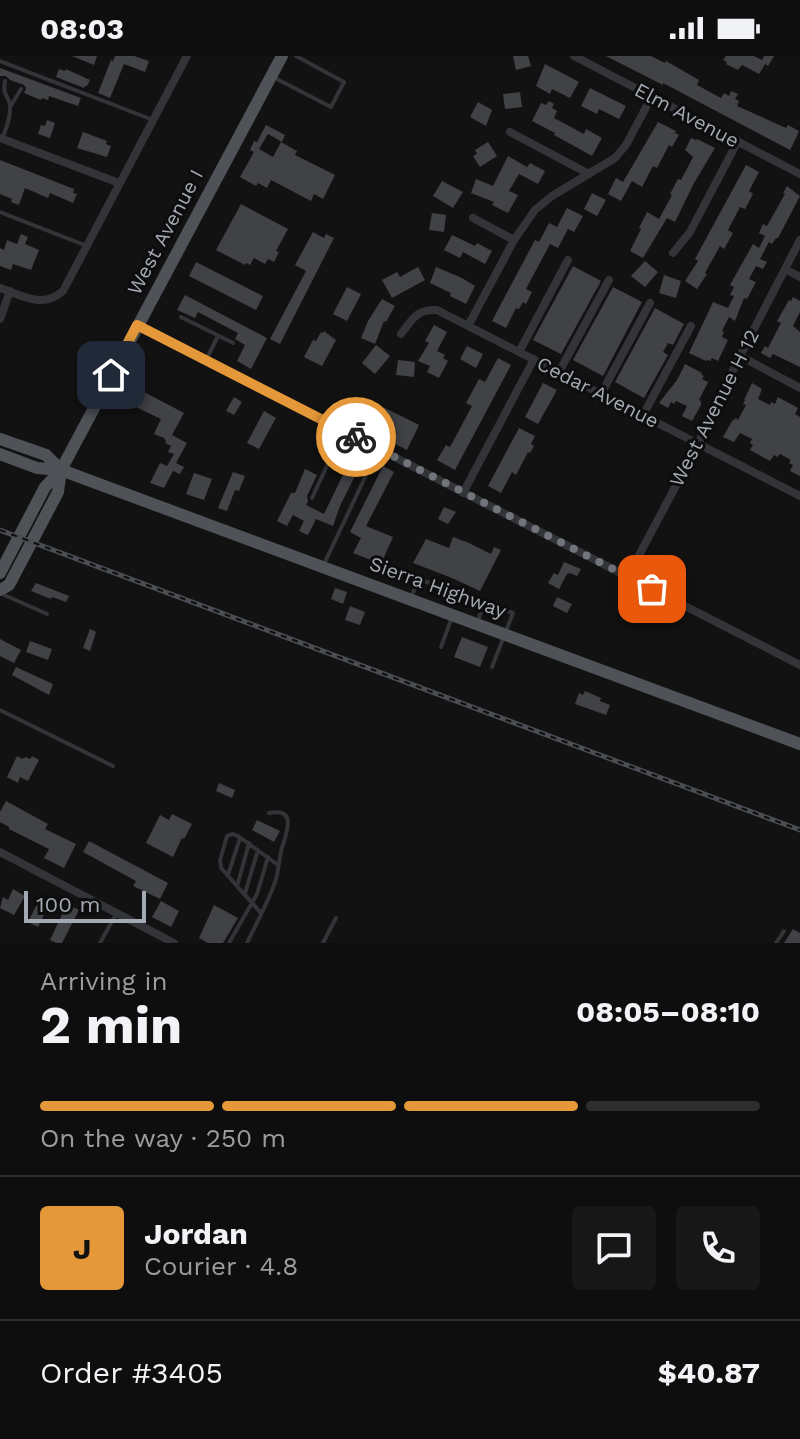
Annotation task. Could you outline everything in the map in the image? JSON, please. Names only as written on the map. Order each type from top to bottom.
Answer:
[{"type":"main road","name":"West Avenue I","points":[[0,573],[45,487],[61,470],[282,56]]},
{"type":"main road","name":"Sierra Highway","points":[[0,439],[46,455],[61,470]]},
{"type":"main road","name":"Sierra Highway","points":[[0,454],[37,468],[61,470],[800,744]]},
{"type":"main road","name":"West Avenue I","points":[[0,591],[9,585],[58,492],[61,470]]},
{"type":"street","points":[[0,288],[44,302],[63,291],[186,56]]},
{"type":"street","name":"Elm Avenue","points":[[574,56],[800,174]]},
{"type":"street","points":[[468,326],[514,240],[535,210],[552,196],[615,158],[626,145],[652,96]]},
{"type":"street","points":[[510,132],[589,174]]},
{"type":"street","points":[[1,138],[119,183]]},
{"type":"street","points":[[673,253],[690,232],[738,141]]},
{"type":"street","points":[[473,218],[514,240]]},
{"type":"street","name":"West Avenue H 12","points":[[628,576],[800,240]]},
{"type":"street","points":[[519,352],[568,260]]},
{"type":"street","points":[[785,269],[800,277]]},
{"type":"street","points":[[559,372],[609,280]]},
{"type":"street","points":[[0,319],[10,291]]},
{"type":"street","points":[[601,394],[650,303]]},
{"type":"street","name":"Cedar Avenue","points":[[401,334],[417,314],[426,309],[437,310],[800,496]]},
{"type":"street","points":[[137,325],[800,665]]},
{"type":"street","points":[[643,415],[691,326]]},
{"type":"street","points":[[740,356],[800,388]]},
{"type":"street","points":[[463,493],[534,359]]},
{"type":"street","points":[[0,852],[174,943]]},
{"type":"lane","points":[[271,76],[331,107],[344,82],[296,56]]},
{"type":"lane","points":[[0,61],[153,120]]},
{"type":"lane","points":[[5,81],[3,91],[10,107]]},
{"type":"lane","points":[[1,138],[7,127],[10,107],[21,89]]},
{"type":"lane","points":[[0,212],[87,246]]},
{"type":"lane","points":[[181,317],[233,343]]},
{"type":"lane","points":[[206,360],[218,336]]},
{"type":"lane","points":[[312,498],[343,431]]},
{"type":"lane","points":[[323,566],[369,469]]},
{"type":"lane","points":[[410,599],[419,579],[513,613],[492,667]]},
{"type":"lane","points":[[0,591],[47,614]]},
{"type":"lane","points":[[477,623],[484,603]]},
{"type":"lane","points":[[441,647],[453,614]]},
{"type":"lane","points":[[0,710],[113,766]]},
{"type":"lane","points":[[247,943],[272,890],[289,823],[279,812],[269,813]]},
{"type":"lane","points":[[261,913],[220,863],[229,834],[249,843],[278,865]]},
{"type":"lane","points":[[228,875],[240,838]]},
{"type":"lane","points":[[238,885],[249,843]]},
{"type":"lane","points":[[245,894],[258,850]]},
{"type":"lane","points":[[229,943],[252,903],[268,857]]},
{"type":"lane","points":[[101,943],[117,912]]},
{"type":"lane","points":[[323,943],[336,918]]},
{"type":"lane","points":[[776,943],[784,931]]},
{"type":"building","points":[[72,56],[97,56],[94,65]]},
{"type":"building","points":[[115,56],[134,56],[149,61],[145,72],[124,64],[110,98],[98,93]]},
{"type":"building","points":[[513,56],[528,56],[531,66],[516,70]]},
{"type":"building","points":[[606,56],[651,56],[666,61],[699,80],[697,85],[721,98],[724,93],[729,96],[731,91],[738,94],[735,99],[739,101],[737,106],[786,128],[788,125],[799,131],[797,136],[790,150]]},
{"type":"building","points":[[726,56],[754,56],[762,60],[764,56],[774,56],[759,74],[742,65],[738,70],[726,64],[723,60]]},
{"type":"building","points":[[545,64],[579,82],[570,98],[552,89],[550,94],[536,86]]},
{"type":"building","points":[[0,68],[81,98],[78,106],[49,96],[48,100],[41,100],[24,93],[24,85],[0,76]]},
{"type":"building","points":[[59,69],[90,80],[84,88],[56,77]]},
{"type":"building","points":[[590,88],[626,106],[619,119],[599,109],[597,114],[581,106]]},
{"type":"building","points":[[520,92],[522,107],[505,109],[503,94]]},
{"type":"building","points":[[549,101],[557,111],[554,118],[584,134],[586,129],[602,138],[592,156],[532,121],[541,103],[546,105]]},
{"type":"building","points":[[478,102],[492,110],[486,126],[470,117]]},
{"type":"building","points":[[47,120],[55,123],[50,138],[38,134]]},
{"type":"building","points":[[658,122],[679,135],[672,147],[669,145],[657,168],[653,166],[642,187],[632,181],[621,201],[608,194],[616,178],[623,182]]},
{"type":"building","points":[[266,125],[285,135],[282,142],[268,134],[259,149],[273,157],[281,142],[297,151],[295,155],[335,175],[323,199],[314,194],[311,201],[271,180],[267,188],[240,177],[254,152],[250,150],[254,141],[257,142]]},
{"type":"building","points":[[83,132],[107,141],[106,144],[111,146],[107,157],[77,148]]},
{"type":"building","points":[[691,138],[715,148],[675,222],[667,218],[643,258],[630,251],[639,228],[647,212],[659,219],[678,179],[681,180],[693,157],[685,150]]},
{"type":"building","points":[[488,142],[497,156],[480,167],[473,156],[477,154],[475,150]]},
{"type":"building","points":[[508,156],[527,167],[530,163],[545,171],[538,184],[519,174],[509,191],[518,195],[508,213],[492,205],[494,202],[471,193],[476,179],[493,186]]},
{"type":"building","points":[[0,160],[74,189],[73,193],[77,194],[73,203],[50,193],[48,198],[25,188],[19,205],[11,202],[12,199],[0,194]]},
{"type":"building","points":[[746,165],[759,172],[749,191],[753,194],[745,209],[740,207],[728,230],[733,233],[724,249],[720,246],[697,289],[685,281]]},
{"type":"building","points":[[442,181],[463,192],[453,208],[433,196]]},
{"type":"building","points":[[787,186],[800,196],[778,238],[772,244],[769,242],[760,259],[767,262],[763,269],[756,266],[749,279],[756,282],[747,299],[744,298],[735,321],[729,317],[722,331],[722,337],[728,340],[718,361],[712,358],[706,361],[689,353],[713,302],[728,308],[734,296],[730,295],[734,287],[730,285],[753,244],[759,248],[765,236],[759,233],[763,224],[767,226]]},
{"type":"building","points":[[592,193],[606,200],[597,216],[584,209]]},
{"type":"building","points":[[241,204],[288,229],[276,251],[279,252],[274,262],[268,259],[265,264],[254,258],[250,265],[245,265],[216,250]]},
{"type":"building","points":[[567,208],[583,216],[574,232],[568,229],[558,248],[550,244],[526,289],[532,292],[526,304],[523,302],[519,309],[516,308],[506,328],[492,321],[535,240],[539,242],[549,223],[557,227]]},
{"type":"building","points":[[432,213],[446,215],[444,232],[429,230]]},
{"type":"building","points":[[313,232],[324,238],[326,234],[334,238],[280,344],[270,339],[306,271],[295,265]]},
{"type":"building","points":[[21,234],[28,237],[25,244],[39,250],[31,270],[13,264],[11,270],[0,266],[0,248],[4,250],[7,240],[17,244]]},
{"type":"building","points":[[452,235],[492,251],[485,264],[463,252],[460,258],[444,250]]},
{"type":"building","points":[[645,261],[658,272],[645,287],[631,276]]},
{"type":"building","points":[[196,262],[263,296],[256,310],[189,276]]},
{"type":"building","points":[[573,266],[601,281],[561,354],[533,340]]},
{"type":"building","points":[[418,267],[425,280],[392,298],[382,280],[397,272],[400,277]]},
{"type":"building","points":[[436,267],[475,286],[466,304],[430,283]]},
{"type":"building","points":[[664,275],[681,281],[676,298],[659,293]]},
{"type":"building","points":[[347,287],[361,294],[347,321],[333,314]]},
{"type":"building","points":[[613,287],[642,302],[603,376],[573,360]]},
{"type":"building","points":[[185,295],[267,338],[251,369],[237,361],[245,345],[235,339],[238,333],[198,312],[195,318],[177,310]]},
{"type":"building","points":[[793,297],[800,301],[800,312],[793,326],[800,332],[800,367],[773,354],[770,358],[761,353],[765,346],[768,348],[781,323],[777,321]]},
{"type":"building","points":[[382,299],[395,306],[384,321],[375,344],[361,338]]},
{"type":"building","points":[[655,308],[684,324],[673,345],[668,343],[663,352],[668,355],[644,398],[615,382]]},
{"type":"building","points":[[434,325],[447,332],[437,351],[445,355],[443,358],[448,361],[439,378],[427,372],[430,366],[418,361],[429,343],[425,341]]},
{"type":"building","points":[[324,331],[336,340],[322,366],[304,357],[313,340],[316,341]]},
{"type":"building","points":[[376,345],[390,356],[375,374],[362,363]]},
{"type":"building","points":[[467,346],[483,354],[476,368],[460,359]]},
{"type":"building","points":[[498,358],[511,365],[455,470],[437,460],[446,445],[450,447],[472,406],[466,403],[479,379],[485,382]]},
{"type":"building","points":[[398,360],[415,362],[414,377],[396,375]]},
{"type":"building","points":[[685,364],[702,373],[702,379],[708,382],[692,421],[682,416],[687,406],[676,401],[674,404],[671,402],[668,408],[659,403]]},
{"type":"building","points":[[127,383],[184,413],[172,435],[187,443],[176,463],[184,467],[180,474],[173,471],[164,488],[150,483],[160,463],[167,466],[174,454],[168,452],[171,446],[165,443],[164,438],[154,434],[161,419],[119,399]]},
{"type":"building","points":[[543,383],[557,390],[538,424],[525,417]]},
{"type":"building","points":[[752,383],[762,389],[758,399],[770,405],[771,402],[775,404],[778,397],[798,408],[795,414],[800,417],[800,476],[790,471],[793,465],[789,463],[791,460],[780,454],[777,457],[774,455],[770,461],[750,450],[752,439],[740,433],[734,442],[723,437],[732,421],[738,420]]},
{"type":"building","points":[[234,397],[242,402],[234,415],[226,411]]},
{"type":"building","points":[[379,405],[419,425],[407,450],[366,429],[370,422],[360,417],[365,407],[376,412]]},
{"type":"building","points":[[264,411],[276,418],[259,449],[247,443]]},
{"type":"building","points":[[519,428],[535,436],[531,444],[534,446],[516,475],[512,472],[501,493],[488,486]]},
{"type":"building","points":[[351,458],[359,462],[356,467],[359,468],[333,526],[316,519],[308,535],[299,531],[304,521],[293,515],[287,526],[277,521],[291,493],[295,493],[305,469],[317,475],[306,505],[324,514]]},
{"type":"building","points":[[383,466],[394,472],[366,526],[393,537],[381,564],[353,553],[361,538],[350,532]]},
{"type":"building","points":[[233,472],[245,476],[239,491],[235,490],[227,511],[218,508]]},
{"type":"building","points":[[194,473],[212,479],[204,500],[186,494]]},
{"type":"building","points":[[444,507],[456,512],[448,524],[438,519]]},
{"type":"building","points":[[453,537],[491,554],[494,547],[501,550],[480,591],[413,563],[426,539],[449,548]]},
{"type":"building","points":[[564,562],[581,569],[577,576],[567,574],[559,589],[548,583],[554,573],[558,575]]},
{"type":"building","points":[[36,583],[69,596],[66,602],[31,591]]},
{"type":"building","points":[[335,588],[347,592],[343,604],[331,599]]},
{"type":"building","points":[[557,597],[572,604],[567,613],[553,606]]},
{"type":"building","points":[[350,606],[365,612],[360,625],[345,620]]},
{"type":"building","points":[[90,629],[96,632],[90,651],[83,648]]},
{"type":"building","points":[[462,637],[488,647],[480,667],[454,657]]},
{"type":"building","points":[[0,639],[21,650],[14,663],[0,656]]},
{"type":"building","points":[[30,641],[52,649],[48,660],[26,652]]},
{"type":"building","points":[[16,667],[53,684],[49,695],[12,675]]},
{"type":"building","points":[[585,691],[610,705],[606,715],[575,704],[579,693],[583,695]]},
{"type":"building","points":[[17,756],[30,759],[32,756],[39,760],[28,781],[20,777],[18,783],[7,777]]},
{"type":"building","points":[[219,783],[235,790],[232,798],[216,791]]},
{"type":"building","points":[[6,801],[48,824],[45,829],[76,844],[64,868],[44,858],[49,849],[0,822],[0,812]]},
{"type":"building","points":[[172,814],[192,824],[173,857],[146,843],[160,815],[169,820]]},
{"type":"building","points":[[257,820],[280,831],[274,842],[252,830]]},
{"type":"building","points":[[89,841],[168,883],[160,899],[133,886],[136,881],[83,852]]},
{"type":"building","points":[[13,889],[25,896],[14,915],[0,908],[3,897],[8,900]]},
{"type":"building","points":[[161,901],[179,911],[171,927],[152,917]]},
{"type":"building","points":[[38,902],[48,907],[38,927],[28,922]]},
{"type":"building","points":[[67,904],[79,910],[62,943],[56,943],[50,940]]},
{"type":"building","points":[[214,905],[238,918],[223,943],[208,943],[199,938]]},
{"type":"building","points":[[793,929],[800,933],[800,943],[784,943]]},
{"type":"railway","points":[[0,530],[800,830]]},
{"type":"way so far","points":[[356,437],[652,589]]},
{"type":"route","points":[[111,375],[137,325],[356,437]]}]
